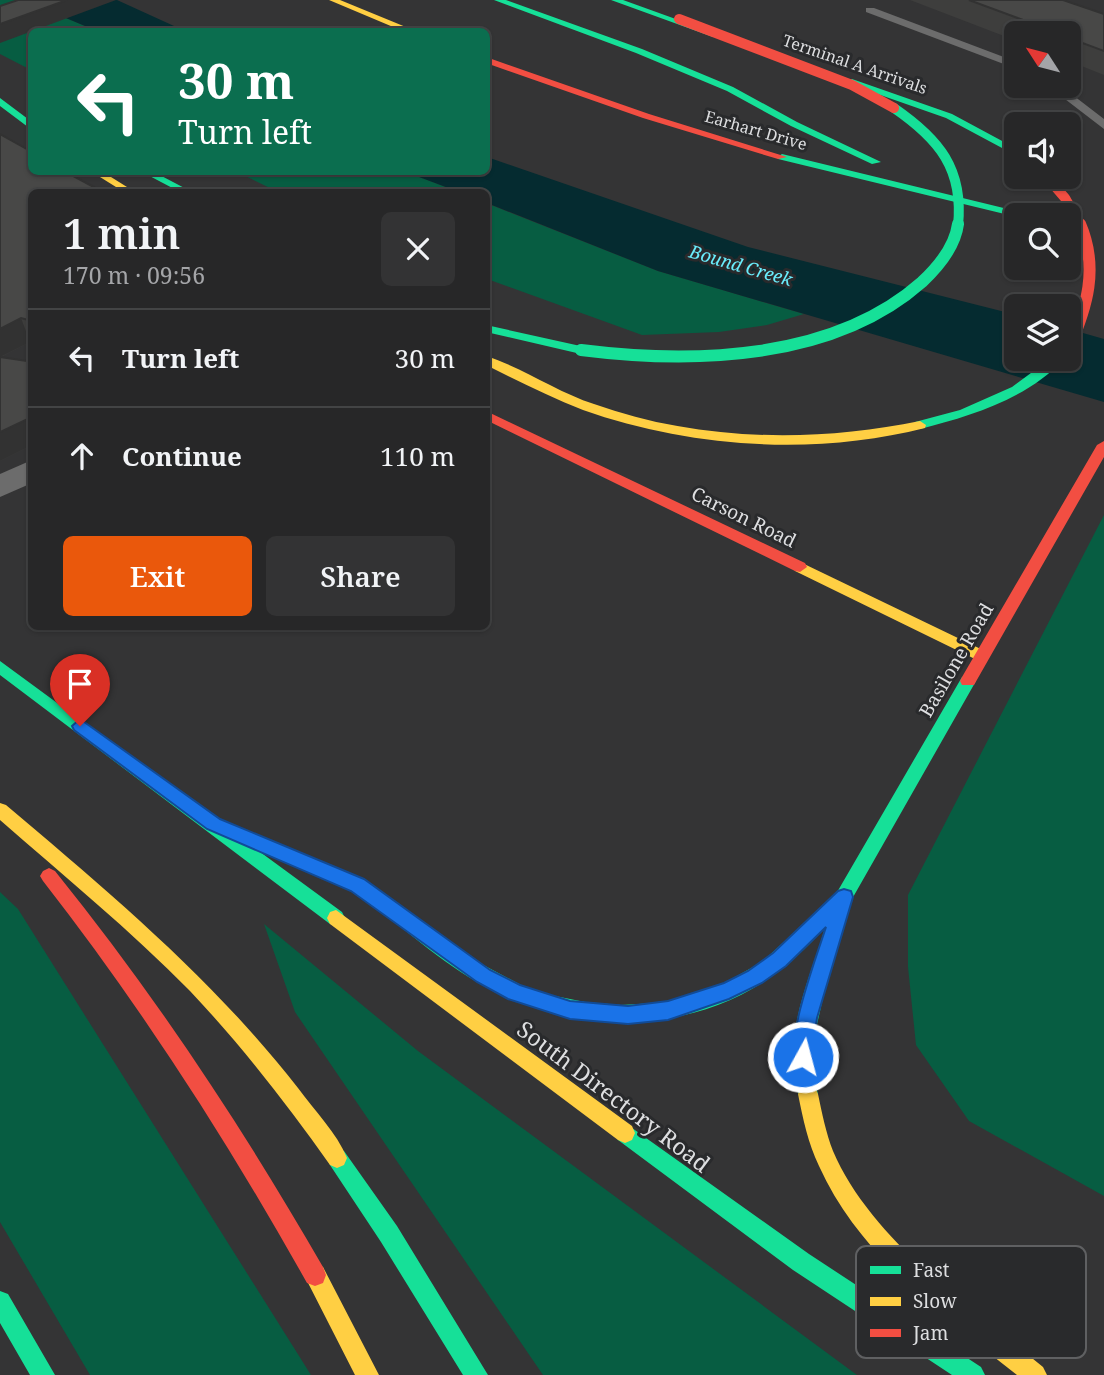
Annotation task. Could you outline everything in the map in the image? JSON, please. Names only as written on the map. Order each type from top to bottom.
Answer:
[{"type":"main road","points":[[333,0],[404,28]]},
{"type":"main road","points":[[498,0],[692,73],[730,89],[855,154],[1004,211]]},
{"type":"main road","points":[[615,0],[677,20]]},
{"type":"main road","points":[[490,329],[581,351],[635,357],[696,357],[780,346],[872,317],[919,287],[941,264],[959,228],[961,193],[954,170],[929,136],[906,116],[879,98],[852,85],[623,0]]},
{"type":"main road","name":"Terminal A Arrivals","points":[[677,20],[965,124],[1004,146]]},
{"type":"main road","name":"Earhart Drive","points":[[490,61],[674,124],[883,184],[1004,212]]},
{"type":"main road","points":[[674,124],[722,113],[723,95],[692,73]]},
{"type":"main road","points":[[0,95],[28,109]]},
{"type":"main road","points":[[0,101],[28,124]]},
{"type":"main road","points":[[102,175],[125,189]]},
{"type":"main road","points":[[153,175],[181,189]]},
{"type":"main road","points":[[1057,189],[1084,223],[1098,268],[1098,285],[1090,316],[1081,330]]},
{"type":"main road","points":[[1081,230],[1104,235]]},
{"type":"main road","points":[[490,362],[568,400],[620,417],[676,429],[745,437],[832,437],[895,429],[960,413],[1014,390],[1041,371]]},
{"type":"main road","name":"Carson Road","points":[[490,417],[982,656]]},
{"type":"main road","name":"Basilone Road","points":[[844,897],[1104,445]]},
{"type":"main road","name":"South Directory Road","points":[[0,667],[734,1213],[856,1299]]},
{"type":"main road","points":[[0,810],[169,958],[250,1046],[354,1182],[428,1293],[476,1375]]},
{"type":"main road","points":[[0,821],[70,901],[157,1018],[296,1241],[367,1375]]},
{"type":"main road","points":[[214,824],[357,885],[484,976],[515,993],[570,1010],[628,1015],[668,1010],[729,990],[780,960],[844,897]]},
{"type":"main road","points":[[844,897],[813,998],[803,1042],[803,1072],[817,1135],[828,1162],[869,1226],[888,1246]]},
{"type":"main road","points":[[0,1301],[43,1375]]},
{"type":"main road","name":"South Directory Road","points":[[947,1358],[973,1375]]},
{"type":"main road","points":[[1014,1358],[1035,1375]]},
{"type":"street","points":[[0,486],[28,472]]},
{"type":"lane","points":[[870,9],[1004,61]]},
{"type":"lane","points":[[1069,98],[1104,125]]},
{"type":"green space","points":[[0,0],[23,0],[90,28],[28,28],[28,68],[0,54]]},
{"type":"green space","points":[[243,175],[414,175],[451,189],[272,189]]},
{"type":"green space","points":[[490,205],[658,271],[804,314],[767,325],[719,332],[642,335],[490,280]]},
{"type":"green space","points":[[1104,515],[1104,1196],[969,1121],[916,1045],[908,967],[908,895]]},
{"type":"green space","points":[[0,892],[18,909],[311,1375],[90,1375],[0,1222]]},
{"type":"green space","points":[[264,924],[418,1051],[857,1375],[543,1375],[295,1012]]},
{"type":"water","points":[[23,0],[117,0],[178,28],[90,28]]},
{"type":"water","name":"Bound Creek","points":[[490,158],[748,247],[1004,312],[1004,371],[1081,371],[1081,332],[1104,339],[1104,402],[658,271],[490,204],[490,189],[451,189],[414,175],[490,175]]},
{"type":"building","points":[[18,0],[67,0],[0,24],[0,6]]},
{"type":"building","points":[[969,0],[1063,0],[1104,14],[1104,51],[1082,43],[1082,21],[1026,21]]},
{"type":"building","points":[[0,134],[28,150],[28,175],[72,175],[97,189],[28,189],[28,320],[21,318],[0,329]]},
{"type":"building","points":[[0,357],[27,361],[28,419],[0,432]]},
{"type":"traffic: fast","points":[[498,0],[639,51],[730,89],[794,124],[876,162]]},
{"type":"traffic: fast","points":[[615,0],[716,35]]},
{"type":"traffic: fast","points":[[852,82],[949,116],[1004,146]]},
{"type":"traffic: fast","points":[[0,101],[28,124]]},
{"type":"traffic: fast","points":[[581,350],[669,358],[756,351],[835,331],[873,315],[906,296],[934,271],[954,241],[958,228],[959,198],[957,181],[943,152],[921,128],[894,108]]},
{"type":"traffic: fast","points":[[782,157],[1004,211]]},
{"type":"traffic: fast","points":[[153,175],[181,189]]},
{"type":"traffic: fast","points":[[490,329],[581,350]]},
{"type":"traffic: fast","points":[[920,425],[965,413],[1016,390],[1042,371]]},
{"type":"traffic: fast","points":[[0,667],[336,918]]},
{"type":"traffic: fast","points":[[808,1094],[803,1072],[803,1042],[813,998],[844,897],[968,681]]},
{"type":"traffic: fast","points":[[270,848],[348,880],[484,976],[516,992],[550,1004],[585,1011],[621,1014],[656,1012],[691,1005],[725,993],[757,976],[779,960],[840,901]]},
{"type":"traffic: fast","points":[[625,1133],[801,1262],[856,1298]]},
{"type":"traffic: fast","points":[[337,1158],[389,1234],[476,1375]]},
{"type":"traffic: fast","points":[[0,1302],[43,1375]]},
{"type":"traffic: fast","points":[[947,1358],[973,1375]]},
{"type":"traffic: slow","points":[[333,0],[404,28]]},
{"type":"traffic: slow","points":[[102,175],[125,189]]},
{"type":"traffic: slow","points":[[490,362],[588,407],[679,430],[720,436],[803,440],[844,438],[920,425]]},
{"type":"traffic: slow","points":[[800,567],[982,656]]},
{"type":"traffic: slow","points":[[0,810],[124,917],[195,984],[269,1068],[337,1158]]},
{"type":"traffic: slow","points":[[336,918],[625,1133]]},
{"type":"traffic: slow","points":[[808,1094],[827,1161],[846,1194],[887,1246]]},
{"type":"traffic: slow","points":[[315,1275],[367,1375]]},
{"type":"traffic: slow","points":[[1014,1358],[1035,1375]]},
{"type":"traffic: jam","points":[[679,19],[852,85],[894,108]]},
{"type":"traffic: jam","points":[[490,61],[646,116],[782,157]]},
{"type":"traffic: jam","points":[[1057,189],[1077,218],[1086,238],[1090,258],[1091,279],[1081,321]]},
{"type":"traffic: jam","points":[[490,417],[800,567]]},
{"type":"traffic: jam","points":[[968,681],[1104,445]]},
{"type":"traffic: jam","points":[[49,876],[122,971],[191,1070],[255,1171],[315,1275]]},
{"type":"route","points":[[80,726],[214,824],[357,885],[448,953],[484,976],[515,993],[570,1010],[628,1015],[668,1010],[729,990],[780,960],[844,897],[813,998],[803,1042],[803,1057]]}]
